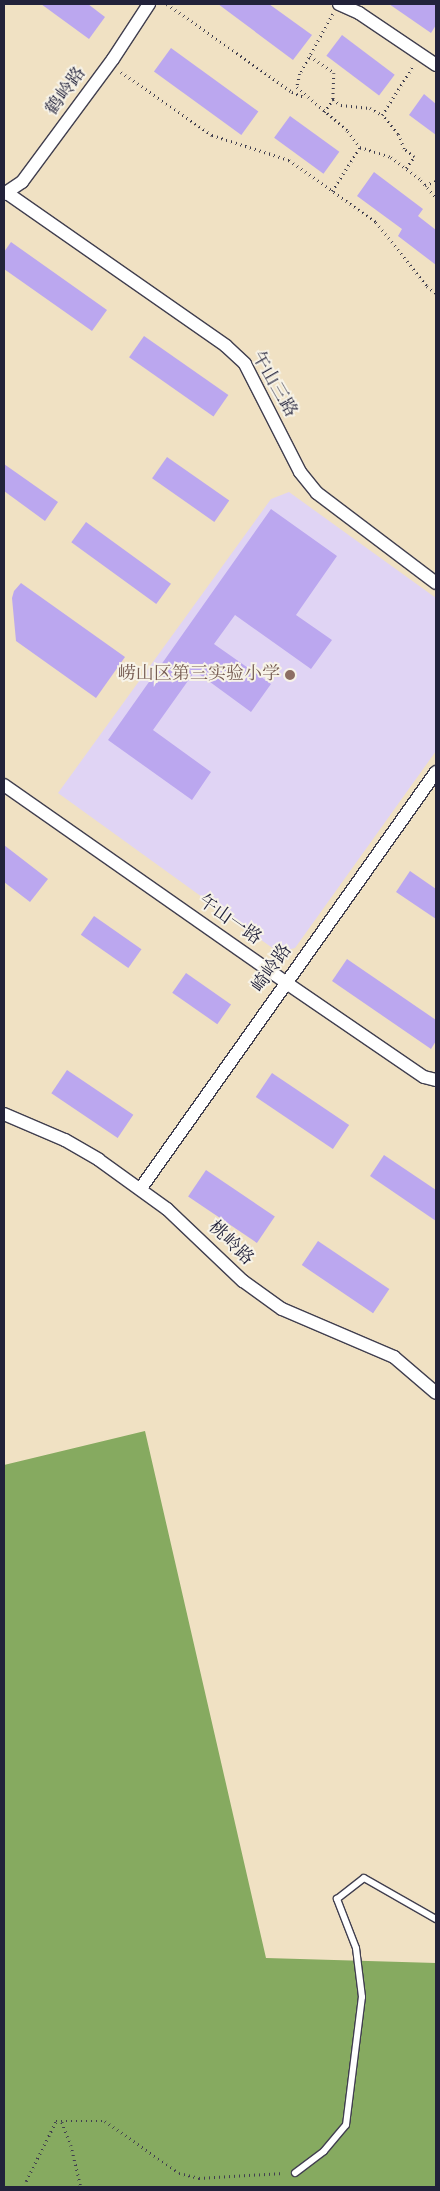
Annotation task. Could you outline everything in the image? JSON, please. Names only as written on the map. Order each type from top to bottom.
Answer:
[{"type":"street","name":"鹤岭路","points":[[5,194],[22,182],[110,64],[149,4]]},
{"type":"street","points":[[336,8],[359,13],[436,65]]},
{"type":"street","name":"午山三路","points":[[5,194],[226,346],[245,364],[300,472],[317,493],[436,583]]},
{"type":"street","name":"崎岭路","points":[[141,1188],[285,982],[436,772]]},
{"type":"street","name":"午山一路","points":[[4,785],[285,982],[424,1076],[436,1080]]},
{"type":"street","name":"桃岭路","points":[[4,1114],[65,1140],[141,1188],[243,1281],[282,1309],[394,1357],[436,1393]]},
{"type":"lane","points":[[295,2173],[324,2151],[346,2125],[362,1997],[356,1948],[337,1899],[364,1878],[436,1919]]},
{"type":"path","points":[[167,4],[292,92],[307,98]]},
{"type":"path","points":[[336,8],[310,56],[297,87],[307,98],[348,131],[360,147],[391,157],[425,185],[436,198]]},
{"type":"path","points":[[382,115],[421,54]]},
{"type":"path","points":[[310,56],[334,73],[333,99],[324,112]]},
{"type":"path","points":[[110,64],[212,135],[289,160],[376,222],[427,286],[436,293]]},
{"type":"path","points":[[333,99],[341,104],[370,108],[382,115],[395,129],[404,149],[414,157],[406,168]]},
{"type":"path","points":[[332,191],[360,147]]},
{"type":"path","points":[[425,185],[436,181]]},
{"type":"path","points":[[27,2187],[26,2181],[56,2121],[105,2121],[179,2173],[199,2178],[295,2173]]},
{"type":"path","points":[[62,2121],[71,2145],[80,2187]]},
{"type":"shaded area","name":"崂山区第三实验小学","points":[[289,492],[436,598],[436,751],[295,948],[278,952],[58,793],[271,499]]},
{"type":"green space","points":[[145,1431],[266,1958],[436,1963],[436,2187],[4,2187],[4,1465]]},
{"type":"building","points":[[41,4],[88,4],[105,17],[89,39]]},
{"type":"building","points":[[218,4],[269,4],[312,35],[293,60]]},
{"type":"building","points":[[389,4],[436,4],[436,25],[431,33]]},
{"type":"building","points":[[342,35],[395,75],[379,95],[326,56]]},
{"type":"building","points":[[171,48],[258,111],[241,135],[154,71]]},
{"type":"building","points":[[424,94],[436,104],[436,135],[409,115]]},
{"type":"building","points":[[290,116],[339,152],[323,174],[274,138]]},
{"type":"building","points":[[374,172],[423,209],[418,216],[436,230],[436,265],[398,236],[402,229],[357,196]]},
{"type":"building","points":[[11,242],[107,310],[92,331],[4,269],[4,252]]},
{"type":"building","points":[[144,336],[228,395],[213,416],[129,357]]},
{"type":"building","points":[[167,457],[229,501],[214,522],[152,478]]},
{"type":"building","points":[[4,464],[58,502],[45,521],[4,491]]},
{"type":"building","points":[[271,509],[337,556],[296,615],[332,640],[311,669],[235,615],[214,644],[271,684],[251,712],[195,671],[153,730],[211,772],[192,800],[108,740]]},
{"type":"building","points":[[86,522],[171,584],[156,604],[71,542]]},
{"type":"building","points":[[21,583],[125,657],[96,698],[16,641],[12,598],[14,591]]},
{"type":"building","points":[[4,845],[48,879],[30,902],[4,882]]},
{"type":"building","points":[[410,871],[436,889],[436,919],[396,892]]},
{"type":"building","points":[[94,916],[142,949],[128,968],[81,935]]},
{"type":"building","points":[[347,959],[436,1020],[436,1041],[431,1049],[332,981]]},
{"type":"building","points":[[186,973],[231,1005],[217,1024],[172,993]]},
{"type":"building","points":[[67,1070],[133,1115],[118,1138],[51,1093]]},
{"type":"building","points":[[272,1073],[349,1125],[333,1149],[256,1097]]},
{"type":"building","points":[[384,1155],[436,1190],[436,1221],[370,1176]]},
{"type":"building","points":[[206,1170],[275,1216],[257,1243],[188,1197]]},
{"type":"building","points":[[318,1241],[389,1289],[373,1313],[302,1265]]},
{"type":"place","name":"崂山区第三实验小学","points":[[290,675]]}]
